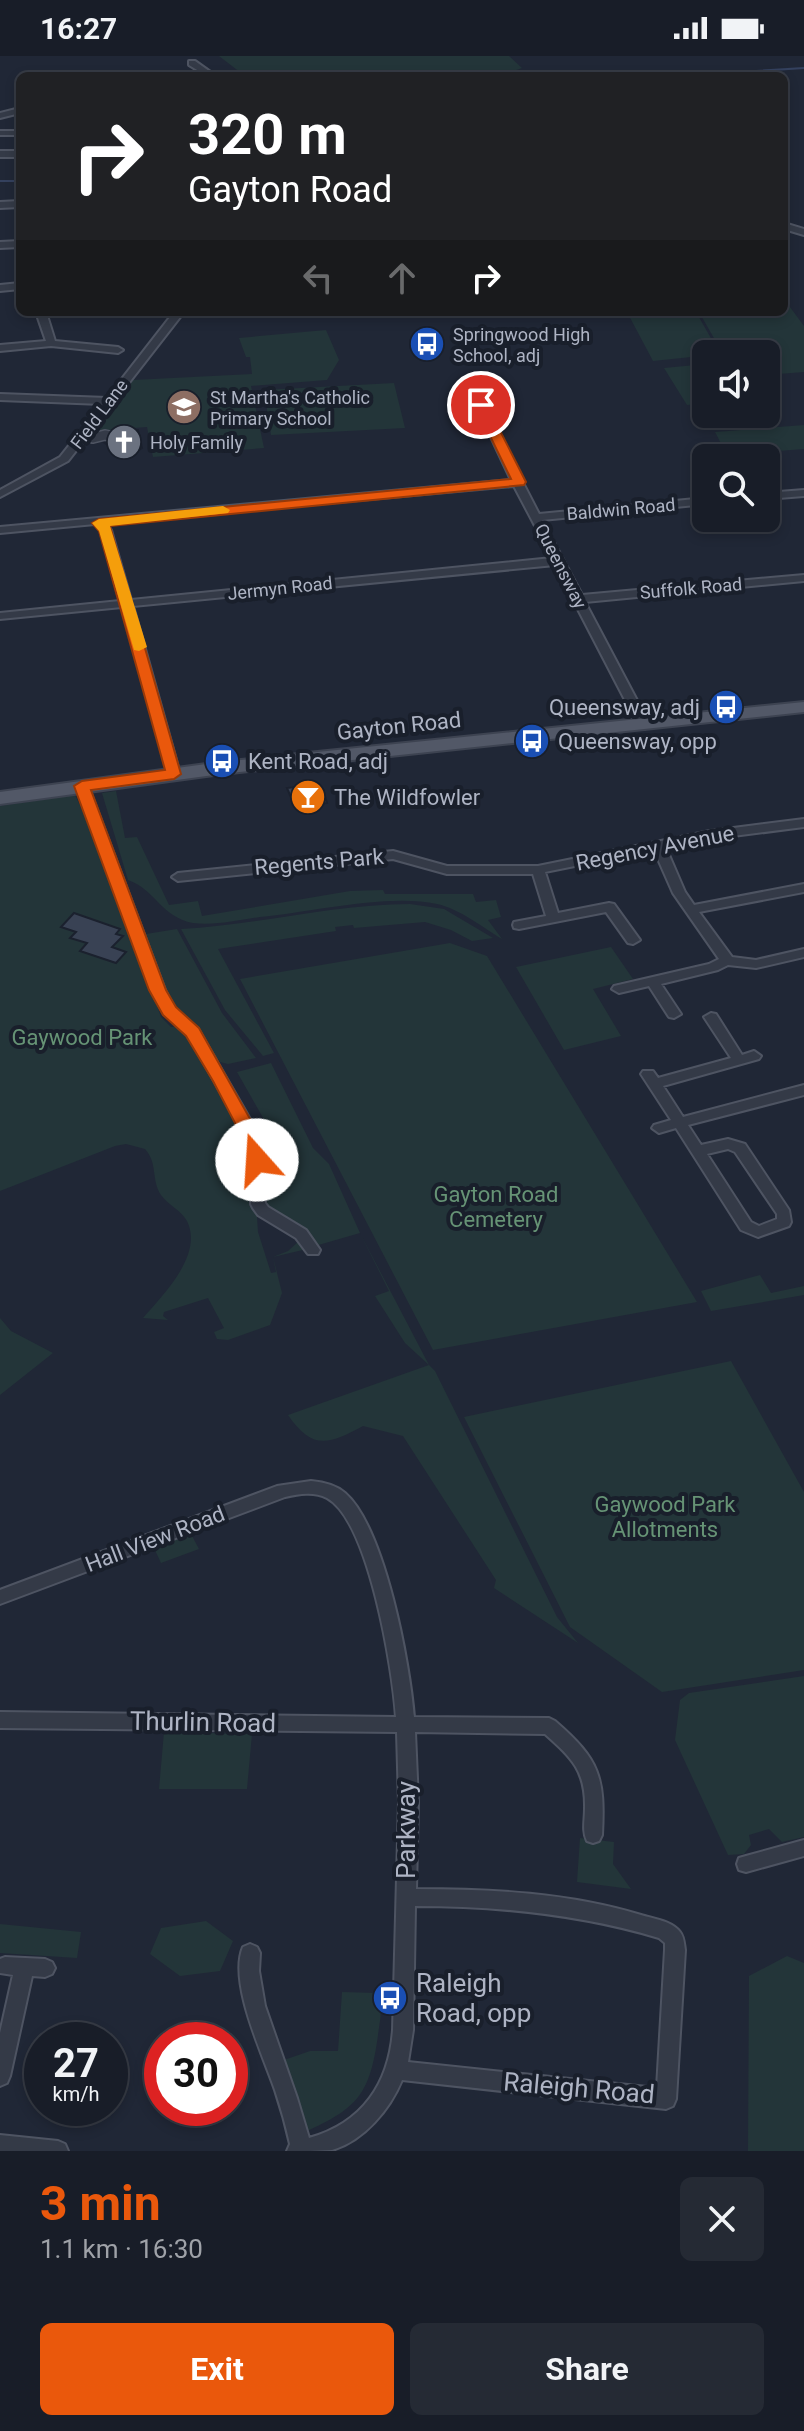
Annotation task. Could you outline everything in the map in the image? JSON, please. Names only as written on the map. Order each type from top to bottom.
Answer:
[{"type":"main road","name":"Gayton Road","points":[[0,798],[174,774],[804,707]]},
{"type":"street","points":[[193,67],[204,72]]},
{"type":"street","points":[[42,316],[51,343]]},
{"type":"street","name":"Field Lane","points":[[0,494],[64,459],[176,316]]},
{"type":"street","points":[[0,348],[51,343],[118,350]]},
{"type":"street","points":[[0,397],[109,401]]},
{"type":"street","name":"Queensway","points":[[481,405],[644,725]]},
{"type":"street","points":[[93,438],[105,435],[114,437]]},
{"type":"street","points":[[0,530],[519,482]]},
{"type":"street","points":[[780,495],[804,493]]},
{"type":"street","name":"Baldwin Road","points":[[536,517],[692,502]]},
{"type":"street","points":[[99,523],[106,530],[174,774]]},
{"type":"street","name":"Jermyn Road","points":[[0,616],[559,561]]},
{"type":"street","name":"Suffolk Road","points":[[578,599],[804,578]]},
{"type":"street","points":[[82,786],[158,990],[169,1011],[193,1032],[254,1142],[258,1204],[263,1211],[301,1234],[313,1250]]},
{"type":"street","name":"Regency Avenue","points":[[505,868],[538,870],[710,835],[804,823]]},
{"type":"street","points":[[659,846],[679,893],[727,960],[757,964],[804,953]]},
{"type":"street","name":"Regents Park","points":[[178,877],[212,878],[393,855],[447,870],[505,868]]},
{"type":"street","points":[[538,870],[553,917]]},
{"type":"street","points":[[692,909],[804,888]]},
{"type":"street","points":[[519,925],[609,907],[633,940]]},
{"type":"street","points":[[619,989],[713,967],[727,960]]},
{"type":"street","points":[[653,982],[674,1014]]},
{"type":"street","points":[[698,1151],[728,1144],[740,1148],[784,1214],[784,1222],[758,1232],[746,1226],[651,1079],[747,1058],[711,1017]]},
{"type":"street","points":[[659,1128],[804,1090]]},
{"type":"street","name":"Hall View Road","points":[[0,1597],[283,1491],[312,1487]]},
{"type":"street","name":"Parkway","points":[[300,2151],[340,2135],[366,2118],[397,2070],[406,1897],[406,1725],[399,1658],[390,1614],[375,1568],[349,1509],[338,1496],[312,1487]]},
{"type":"street","name":"Thurlin Road","points":[[0,1720],[549,1726],[577,1751],[594,1781],[593,1835]]},
{"type":"street","points":[[746,1864],[804,1848]]},
{"type":"street","name":"Raleigh Road","points":[[397,2070],[666,2099],[675,1950],[674,1939],[665,1931],[569,1906],[496,1897],[406,1897]]},
{"type":"street","points":[[250,1953],[248,1976],[262,2033],[285,2090],[300,2151]]},
{"type":"street","points":[[0,2076],[25,1967]]},
{"type":"street","points":[[0,2145],[58,2151]]},
{"type":"green space","points":[[219,56],[509,56],[522,68],[511,72],[240,72]]},
{"type":"green space","points":[[788,304],[804,326],[804,372],[780,374],[780,340],[715,340],[701,316],[788,316]]},
{"type":"green space","points":[[629,316],[698,316],[712,340],[692,340],[692,357],[653,361]]},
{"type":"green space","name":"St Martha's Catholic Primary School","points":[[326,330],[339,360],[327,380],[251,386],[264,448],[153,457],[147,427],[95,431],[133,380],[252,374],[250,357],[246,357],[239,338]]},
{"type":"green space","points":[[692,365],[692,404],[687,405],[664,368]]},
{"type":"green space","points":[[394,383],[405,428],[271,435],[264,390]]},
{"type":"green space","points":[[804,425],[804,449],[780,451],[780,444],[721,444],[715,432],[780,428]]},
{"type":"green space","points":[[116,791],[125,838],[137,837],[169,905],[198,901],[202,916],[350,891],[473,894],[476,902],[496,900],[501,917],[488,920],[502,939],[454,910],[418,901],[350,904],[218,923],[201,924],[182,920],[128,880],[102,793]]},
{"type":"green space","name":"Gaywood Park","points":[[75,795],[106,858],[161,1017],[171,1027],[180,1026],[189,1033],[252,1142],[258,1232],[271,1273],[276,1272],[273,1257],[282,1293],[270,1325],[228,1340],[217,1339],[214,1332],[224,1328],[208,1298],[164,1312],[163,1316],[168,1320],[143,1318],[170,1287],[186,1261],[191,1234],[184,1217],[161,1195],[152,1160],[145,1149],[126,1144],[115,1146],[0,1191],[0,806]]},
{"type":"green space","points":[[410,904],[444,909],[493,938],[472,941],[425,922],[335,927],[336,931],[218,949],[274,1053],[263,1056],[225,1010],[181,929],[353,907]]},
{"type":"green space","points":[[177,929],[222,1013],[256,1058],[228,1064],[220,1062],[161,989],[146,934]]},
{"type":"green space","name":"Gayton Road Cemetery","points":[[450,943],[487,956],[697,1302],[433,1350],[240,979]]},
{"type":"green space","points":[[611,947],[633,979],[593,989],[621,1036],[564,1050],[516,967]]},
{"type":"green space","points":[[271,1063],[313,1148],[329,1164],[360,1233],[315,1246],[265,1208],[252,1130],[266,1123],[237,1072]]},
{"type":"green space","points":[[360,1233],[429,1365],[405,1343],[375,1296],[389,1291]]},
{"type":"green space","points":[[299,1241],[307,1249],[273,1257],[288,1251]]},
{"type":"green space","points":[[760,1275],[771,1293],[804,1286],[804,1295],[711,1311],[701,1291]]},
{"type":"green space","points":[[0,1318],[11,1331],[53,1353],[0,1395]]},
{"type":"green space","name":"Gaywood Park Allotments","points":[[731,1361],[804,1492],[804,1670],[662,1692],[570,1627],[464,1417]]},
{"type":"green space","points":[[429,1365],[435,1371],[557,1617],[578,1643],[494,1588],[496,1580],[403,1436],[363,1426],[340,1437],[321,1441],[305,1434],[288,1415]]},
{"type":"green space","points":[[191,1534],[199,1549],[161,1563],[154,1548]]},
{"type":"green space","points":[[804,1676],[804,1837],[782,1842],[769,1829],[749,1835],[751,1845],[744,1854],[728,1855],[675,1740],[680,1700],[689,1693]]},
{"type":"green space","points":[[164,1732],[252,1734],[247,1789],[159,1789]]},
{"type":"green space","points":[[580,1838],[614,1842],[613,1864],[631,1889],[577,1882]]},
{"type":"green space","points":[[206,1921],[233,1941],[220,1971],[180,1976],[150,1954],[161,1928]]},
{"type":"green space","points":[[0,1924],[81,1932],[77,1958],[0,1953]]},
{"type":"green space","points":[[787,1956],[804,1963],[804,2151],[748,2151],[749,1976]]},
{"type":"green space","points":[[342,1992],[376,1993],[378,1998],[381,2008],[371,2072],[358,2097],[349,2106],[305,2132],[284,2060],[310,2051],[338,2051]]},
{"type":"building","name":"Holy Family","points":[[138,430],[142,448],[133,453],[121,454],[105,443],[117,444],[121,438],[119,432]]},
{"type":"building","name":"The Wildfowler","points":[[311,785],[313,790],[323,789],[327,803],[295,807],[287,788]]},
{"type":"building","points":[[74,913],[120,929],[116,934],[123,936],[112,947],[126,952],[116,963],[80,951],[87,943],[70,938],[76,932],[61,927]]},
{"type":"waterway","points":[[740,72],[804,68]]},
{"type":"waterway","points":[[0,181],[16,181]]},
{"type":"slow traffic","points":[[139,647],[106,530],[99,523],[223,510]]},
{"type":"place","name":"Springwood High School, adj","points":[[427,344]]},
{"type":"place","name":"St Martha's Catholic Primary School","points":[[184,407]]},
{"type":"place","name":"Holy Family","points":[[124,442]]},
{"type":"place","name":"Queensway, adj","points":[[726,707]]},
{"type":"place","name":"Queensway, opp","points":[[532,741]]},
{"type":"place","name":"Kent Road, adj","points":[[222,761]]},
{"type":"place","name":"The Wildfowler","points":[[308,797]]},
{"type":"place","name":"Raleigh Road, opp","points":[[390,1998]]},
{"type":"route","points":[[257,1160],[247,1126],[222,1081],[193,1032],[169,1011],[158,990],[82,786],[174,774],[106,530],[99,523],[519,482],[481,405]]}]
